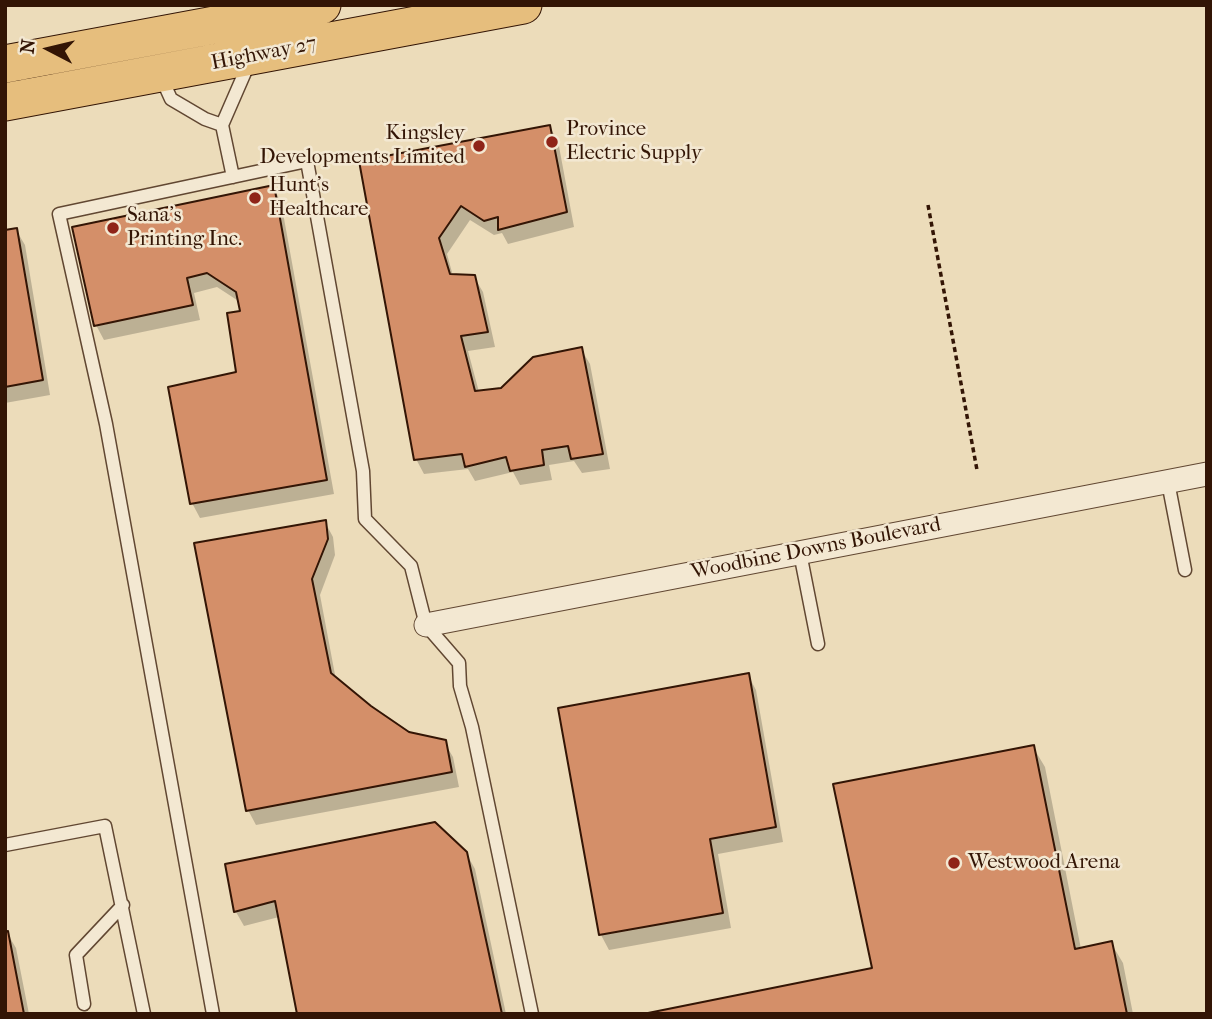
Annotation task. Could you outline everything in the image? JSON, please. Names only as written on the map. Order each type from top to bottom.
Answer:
[{"type":"main road","name":"Highway 27","points":[[5,64],[322,5]]},
{"type":"main road","name":"Highway 27","points":[[5,102],[523,5]]},
{"type":"street","name":"Woodbine Downs Boulevard","points":[[426,625],[1207,474]]},
{"type":"lane","points":[[233,177],[222,125],[251,56]]},
{"type":"lane","points":[[160,73],[171,99],[205,119],[222,125]]},
{"type":"lane","points":[[213,1014],[106,424],[60,214],[307,160],[363,471],[365,519],[411,566],[426,625],[459,663],[460,687],[472,727],[532,1014]]},
{"type":"lane","points":[[1168,482],[1185,570]]},
{"type":"lane","points":[[800,553],[818,644]]},
{"type":"lane","points":[[5,845],[105,826],[144,1014]]},
{"type":"lane","points":[[84,1004],[76,955],[122,905]]},
{"type":"path","points":[[928,205],[976,470]]},
{"type":"building","points":[[550,125],[567,212],[498,230],[498,217],[484,221],[461,206],[439,238],[450,274],[475,275],[488,332],[461,336],[475,391],[501,388],[533,357],[582,347],[603,454],[571,459],[568,446],[542,450],[544,465],[510,471],[506,457],[465,467],[462,454],[414,460],[359,161]]},
{"type":"building","points":[[274,185],[327,480],[190,504],[168,387],[236,372],[227,313],[240,311],[236,292],[207,273],[187,278],[193,305],[94,326],[72,227]]},
{"type":"building","points":[[17,228],[43,380],[5,387],[5,230]]},
{"type":"building","points":[[326,520],[328,539],[312,579],[331,673],[371,706],[409,732],[446,740],[452,772],[246,811],[194,543]]},
{"type":"building","points":[[749,673],[776,827],[710,839],[723,913],[599,935],[558,708]]},
{"type":"building","name":"Westwood Arena","points":[[1034,745],[1075,949],[1112,941],[1127,1014],[643,1014],[872,968],[833,784]]},
{"type":"building","points":[[435,822],[467,852],[502,1014],[297,1014],[275,901],[234,912],[225,864]]},
{"type":"building","points":[[8,931],[24,1014],[5,1014],[5,932]]},
{"type":"place","name":"Province Electric Supply","points":[[552,142]]},
{"type":"place","name":"Kingsley Developments Limited","points":[[479,146]]},
{"type":"place","name":"Hunt’s Healthcare","points":[[255,198]]},
{"type":"place","name":"Sana’s Printing Inc.","points":[[113,228]]},
{"type":"place","name":"Westwood Arena","points":[[954,863]]}]
